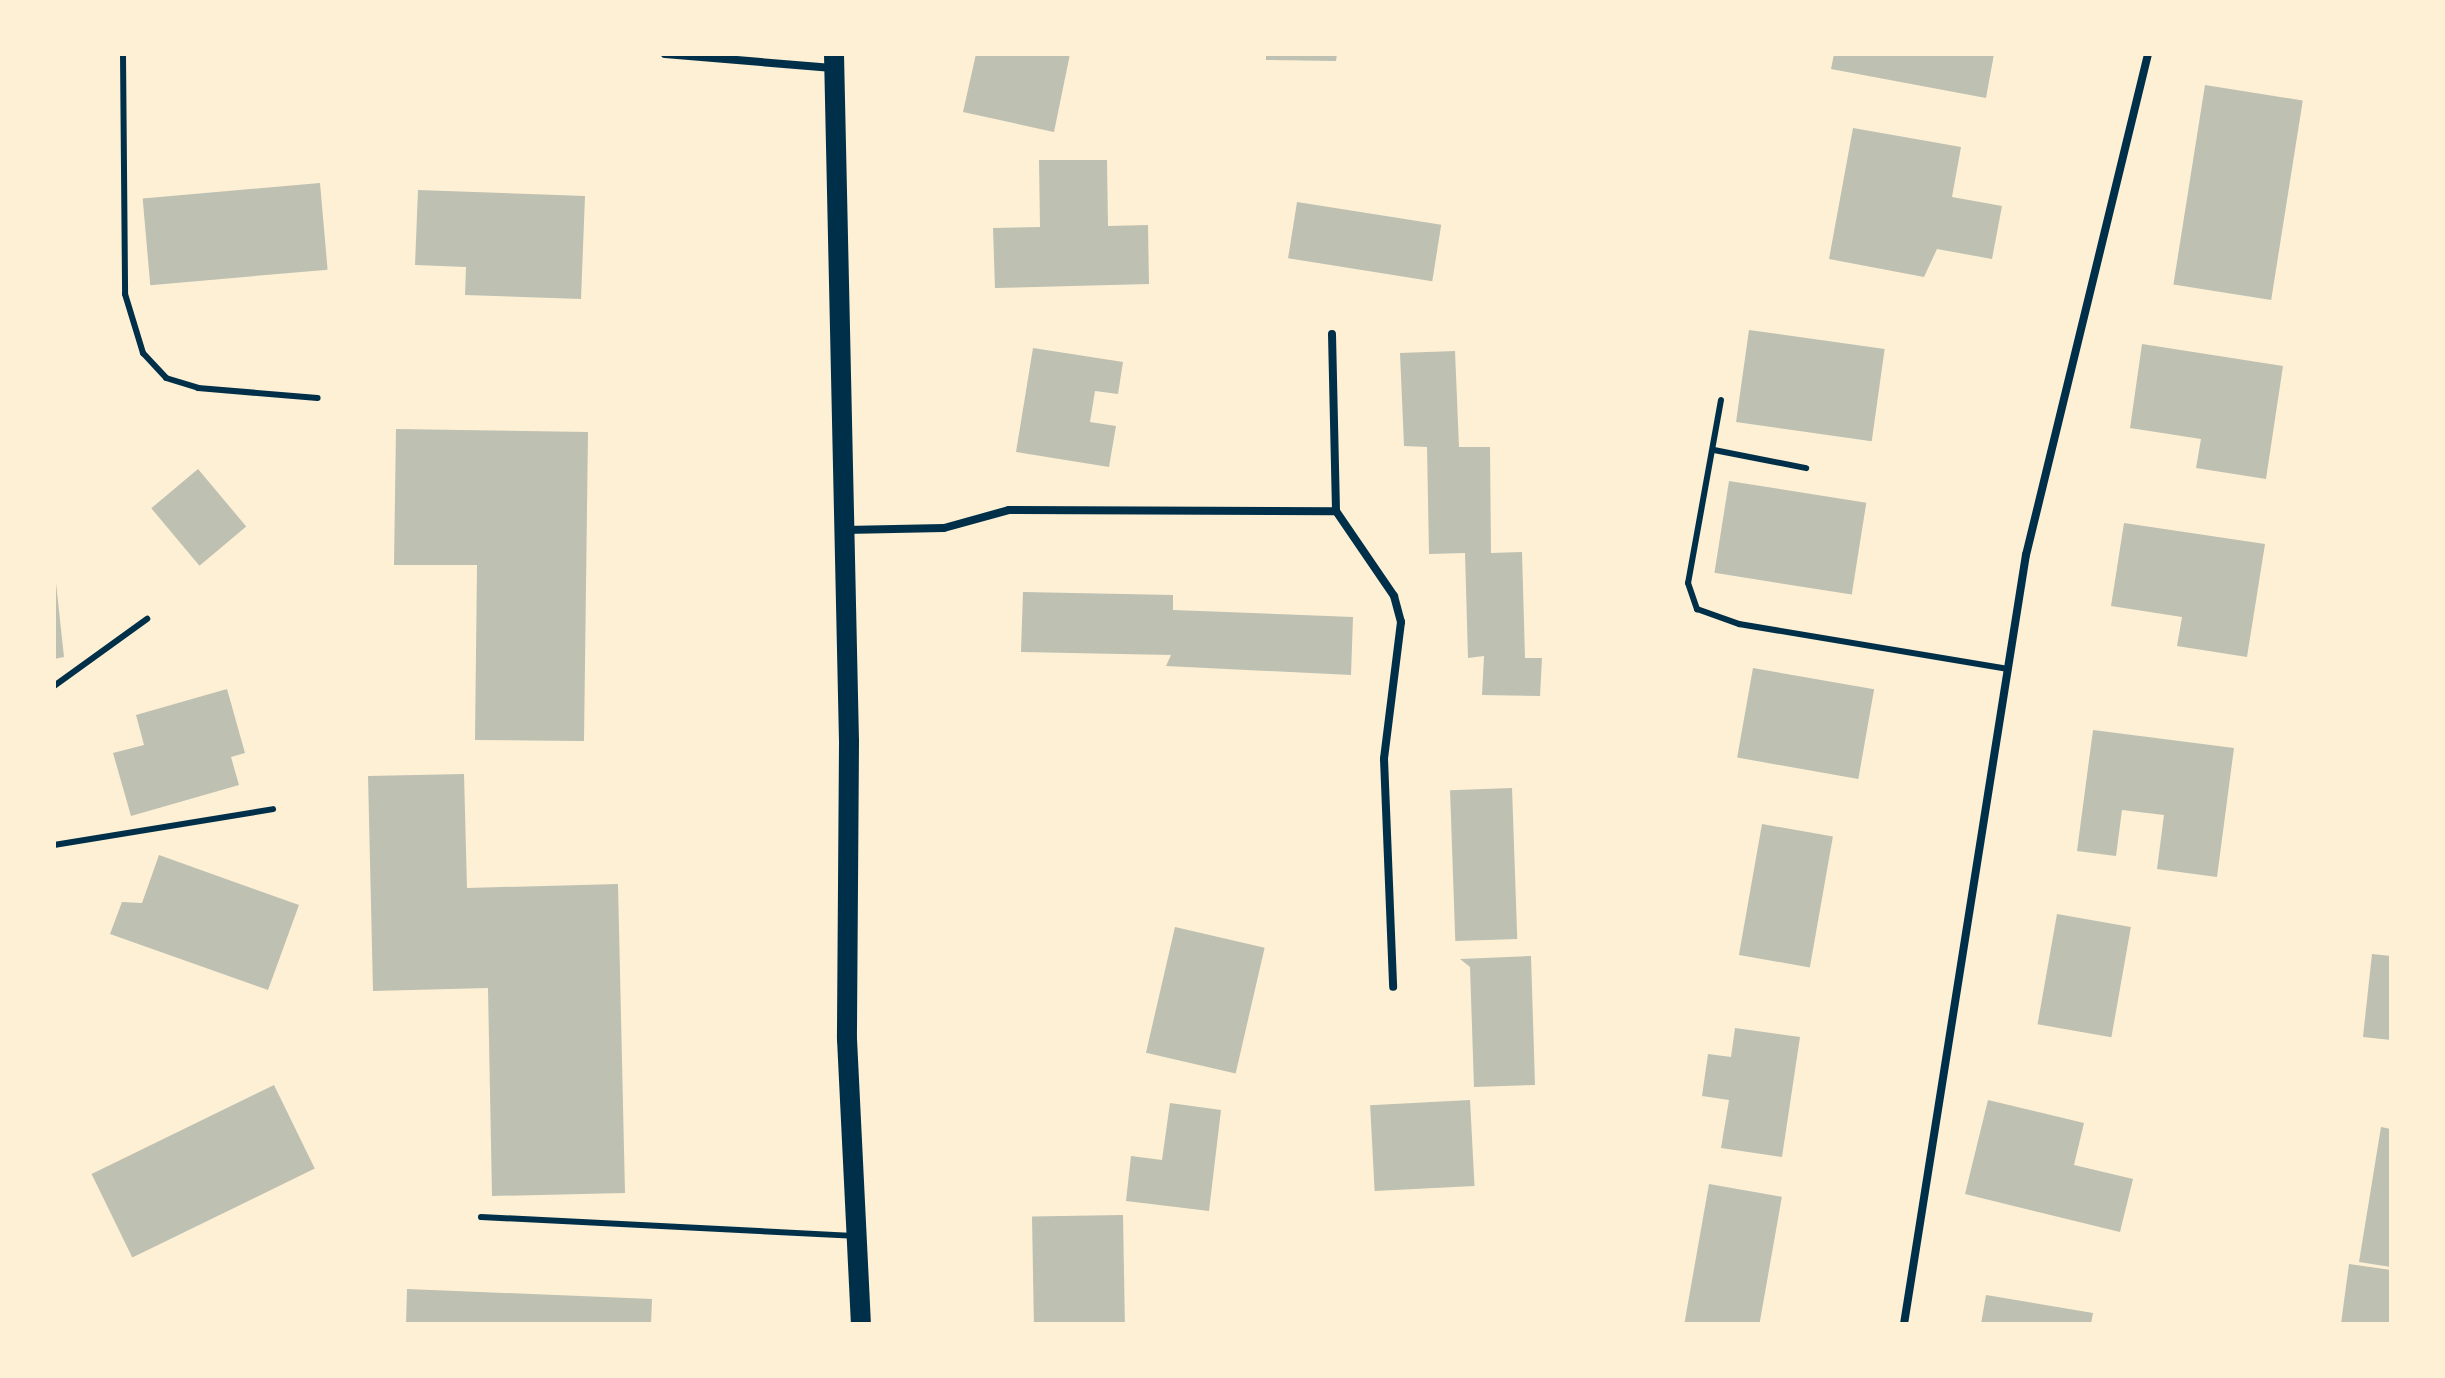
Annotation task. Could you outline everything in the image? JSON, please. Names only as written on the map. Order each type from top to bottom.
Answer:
[{"type":"main road","points":[[834,61],[845,530],[847,1039],[861,1324]]},
{"type":"street","points":[[665,54],[834,61]]},
{"type":"street","points":[[1904,1324],[2008,669],[2058,416],[2148,54]]},
{"type":"street","points":[[1332,334],[1336,511],[1394,596],[1401,622],[1384,759],[1393,987]]},
{"type":"street","points":[[845,530],[944,528],[1009,510],[1336,511]]},
{"type":"lane","points":[[123,54],[125,294],[143,353],[166,378],[198,388],[318,398]]},
{"type":"lane","points":[[1721,400],[1688,583],[1697,609],[1739,624],[2008,669]]},
{"type":"lane","points":[[1714,450],[1806,468]]},
{"type":"lane","points":[[54,686],[147,619]]},
{"type":"lane","points":[[54,845],[273,809]]},
{"type":"lane","points":[[481,1217],[857,1236]]},
{"type":"building","points":[[976,54],[1070,54],[1054,132],[963,112]]},
{"type":"building","points":[[1266,54],[1337,54],[1336,61],[1266,60]]},
{"type":"building","points":[[1834,54],[1994,54],[1986,98],[1831,69]]},
{"type":"building","points":[[2205,85],[2303,100],[2271,300],[2173,285]]},
{"type":"building","points":[[1853,128],[1961,147],[1952,197],[2002,206],[1992,259],[1937,249],[1924,277],[1829,259]]},
{"type":"building","points":[[1039,160],[1107,160],[1108,226],[1148,225],[1149,284],[995,288],[993,228],[1040,227]]},
{"type":"building","points":[[320,183],[328,270],[150,285],[143,199]]},
{"type":"building","points":[[418,190],[585,196],[581,299],[465,295],[466,267],[415,265]]},
{"type":"building","points":[[1297,202],[1441,225],[1432,281],[1288,258]]},
{"type":"building","points":[[1749,330],[1885,349],[1872,441],[1736,422]]},
{"type":"building","points":[[2142,344],[2283,366],[2266,479],[2196,468],[2201,439],[2130,428]]},
{"type":"building","points":[[1033,348],[1123,362],[1118,394],[1095,391],[1090,422],[1116,426],[1109,467],[1016,452]]},
{"type":"building","points":[[1455,351],[1459,447],[1490,447],[1491,553],[1522,552],[1525,658],[1542,658],[1540,696],[1482,695],[1484,656],[1468,658],[1465,553],[1429,554],[1427,447],[1404,446],[1400,353]]},
{"type":"building","points":[[396,429],[588,432],[584,741],[475,740],[477,565],[394,565]]},
{"type":"building","points":[[198,469],[246,526],[199,566],[151,508]]},
{"type":"building","points":[[1729,481],[1866,503],[1852,595],[1714,573]]},
{"type":"building","points":[[2124,523],[2265,544],[2247,657],[2177,646],[2182,617],[2111,606]]},
{"type":"building","points":[[54,584],[64,657],[54,659]]},
{"type":"building","points":[[1023,592],[1173,595],[1173,610],[1353,617],[1351,675],[1166,666],[1171,655],[1021,652]]},
{"type":"building","points":[[1753,668],[1874,689],[1858,779],[1737,758]]},
{"type":"building","points":[[227,689],[245,753],[231,757],[239,785],[131,816],[113,753],[144,745],[136,715]]},
{"type":"building","points":[[2093,730],[2234,748],[2217,877],[2157,869],[2164,815],[2122,810],[2116,856],[2077,851]]},
{"type":"building","points":[[464,774],[467,888],[618,884],[625,1193],[492,1196],[488,988],[373,991],[368,776]]},
{"type":"building","points":[[1512,788],[1517,939],[1455,941],[1450,790]]},
{"type":"building","points":[[1762,824],[1833,837],[1810,967],[1739,955]]},
{"type":"building","points":[[159,855],[299,905],[268,990],[110,934],[122,902],[142,903]]},
{"type":"building","points":[[2057,914],[2131,927],[2111,1037],[2038,1024]]},
{"type":"building","points":[[1175,927],[1265,948],[1236,1073],[1146,1053]]},
{"type":"building","points":[[2372,954],[2391,956],[2391,1040],[2363,1037]]},
{"type":"building","points":[[1531,956],[1535,1085],[1474,1087],[1470,967],[1460,959]]},
{"type":"building","points":[[1735,1028],[1800,1037],[1782,1157],[1721,1148],[1729,1100],[1702,1096],[1708,1054],[1731,1057]]},
{"type":"building","points":[[274,1085],[315,1169],[132,1258],[92,1174]]},
{"type":"building","points":[[1470,1100],[1475,1186],[1375,1191],[1370,1105]]},
{"type":"building","points":[[1988,1100],[2084,1123],[2074,1165],[2133,1179],[2120,1232],[1965,1194]]},
{"type":"building","points":[[1170,1103],[1221,1110],[1209,1211],[1126,1201],[1131,1156],[1162,1160]]},
{"type":"building","points":[[2381,1127],[2391,1129],[2391,1267],[2359,1262]]},
{"type":"building","points":[[1709,1184],[1782,1197],[1759,1324],[1685,1323]]},
{"type":"building","points":[[1123,1215],[1125,1324],[1034,1324],[1032,1217]]},
{"type":"building","points":[[2349,1264],[2391,1270],[2391,1324],[2341,1324]]},
{"type":"building","points":[[407,1289],[652,1299],[651,1324],[406,1324]]},
{"type":"building","points":[[1986,1295],[2093,1313],[2091,1324],[1981,1324]]}]
